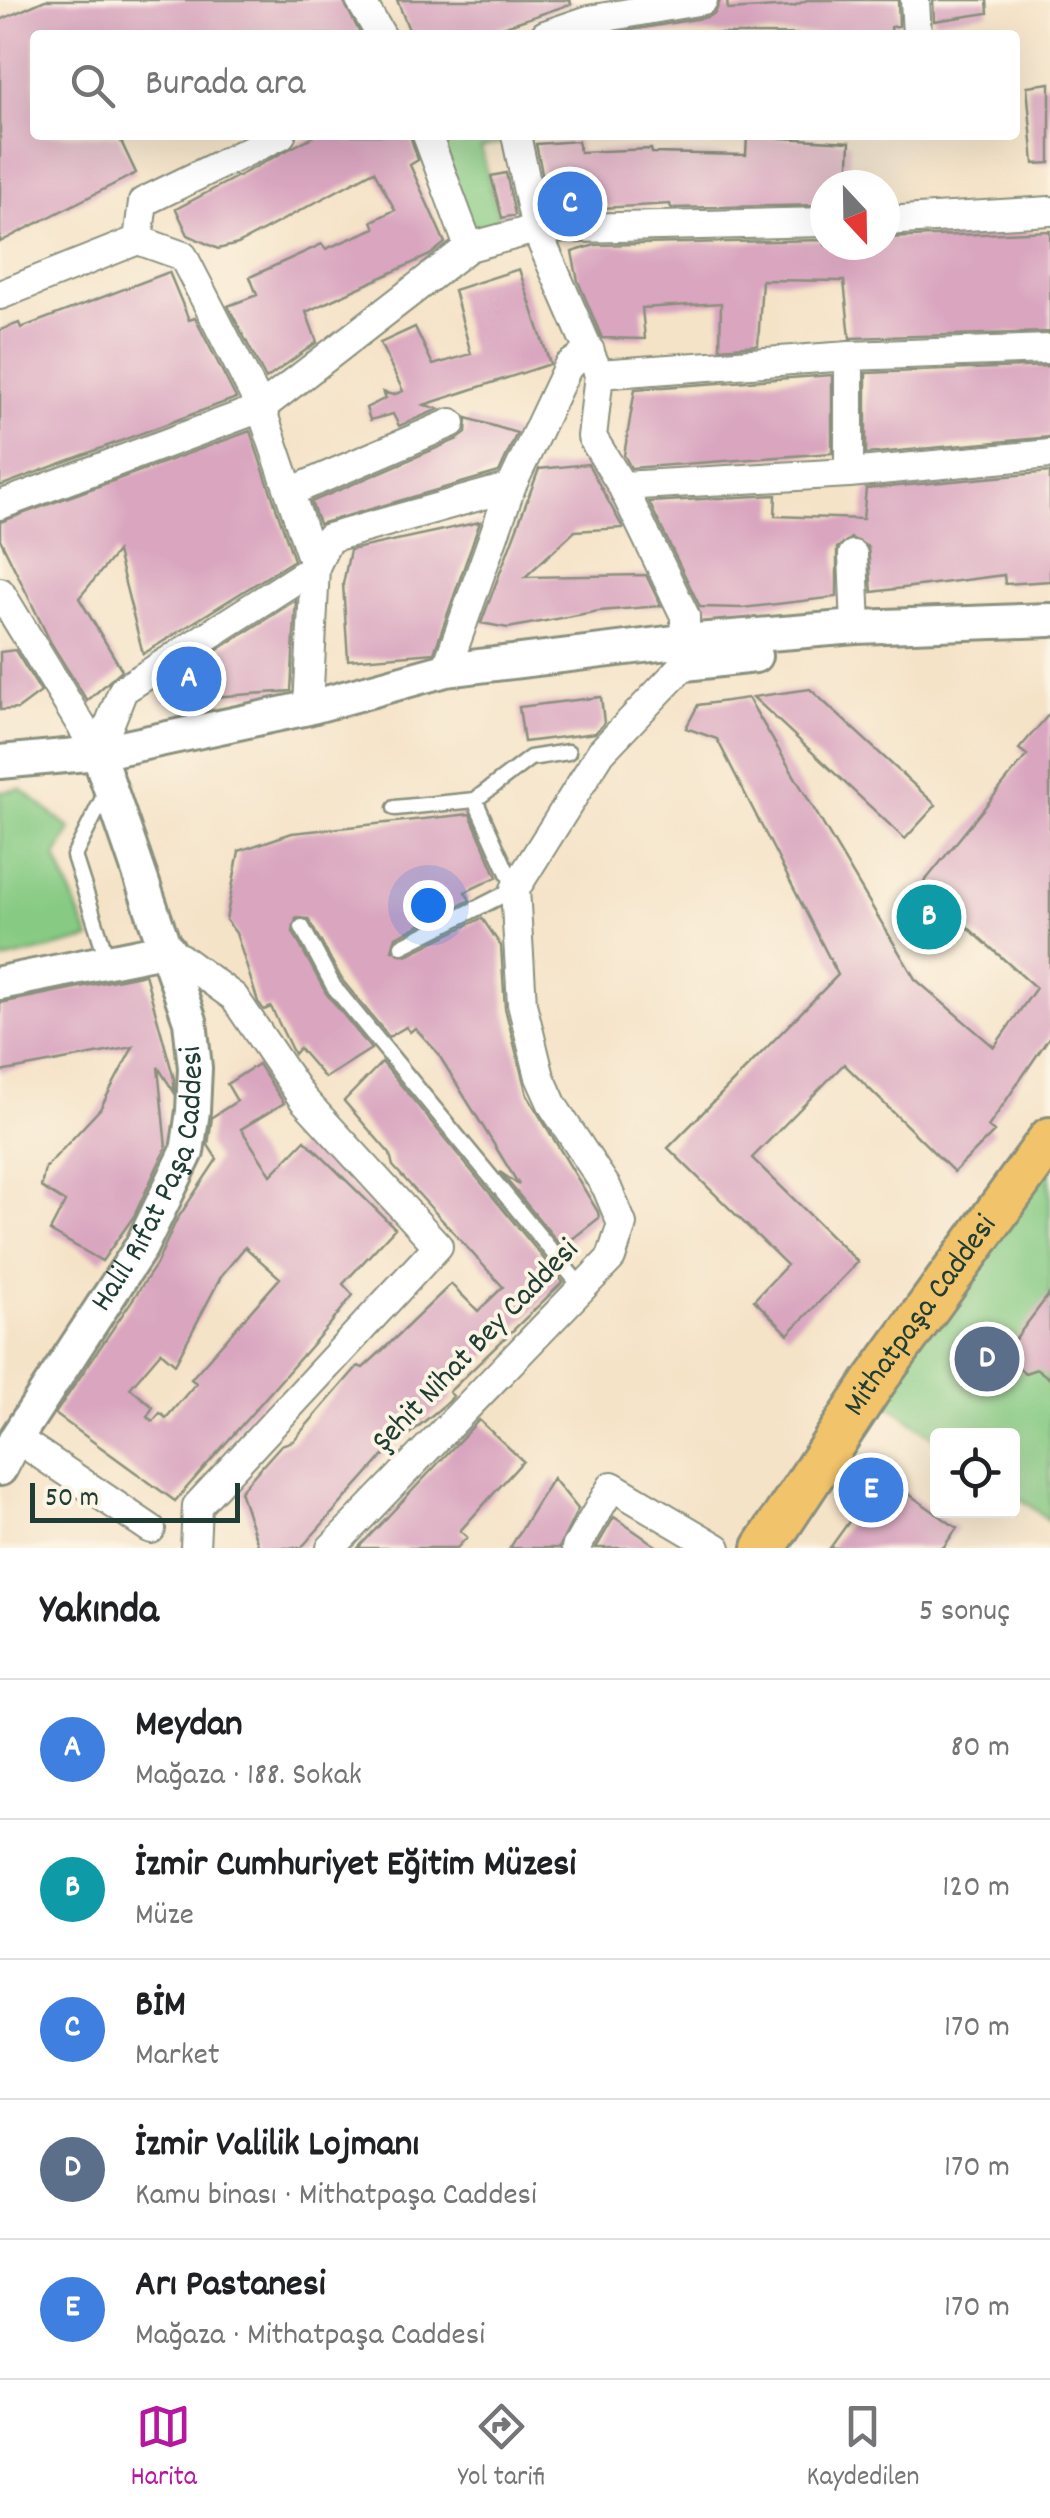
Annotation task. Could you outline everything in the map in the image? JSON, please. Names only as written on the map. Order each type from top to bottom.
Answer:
[{"type":"main road","name":"Mithatpaşa Caddesi","points":[[764,1548],[874,1382],[1050,1138]]},
{"type":"street","points":[[360,0],[378,30]]},
{"type":"street","points":[[544,30],[554,25],[567,0]]},
{"type":"street","points":[[553,30],[583,10],[703,0]]},
{"type":"street","points":[[916,0],[917,30]]},
{"type":"street","points":[[138,240],[143,202],[271,140]]},
{"type":"street","points":[[429,140],[469,247]]},
{"type":"street","points":[[515,889],[600,752],[685,652],[685,616],[622,486],[592,437],[595,363],[536,229],[517,140]]},
{"type":"street","points":[[900,221],[1050,211]]},
{"type":"street","points":[[0,505],[261,408],[469,247],[536,229],[810,222]]},
{"type":"street","points":[[0,295],[138,240],[184,256],[261,408],[315,567],[308,708]]},
{"type":"street","points":[[446,670],[511,487],[568,366],[1050,349]]},
{"type":"street","points":[[849,356],[849,473]]},
{"type":"street","points":[[290,492],[452,423]]},
{"type":"street","points":[[622,486],[849,473],[1050,454]]},
{"type":"street","points":[[98,753],[122,690],[315,567],[329,538],[511,487]]},
{"type":"street","points":[[854,555],[856,627]]},
{"type":"street","points":[[0,592],[98,753]]},
{"type":"street","points":[[685,652],[856,627],[1050,620]]},
{"type":"street","points":[[0,762],[98,753],[308,708],[446,670],[856,642],[1050,635]]},
{"type":"street","name":"Halil Rıfat Paşa Caddesi","points":[[0,1469],[16,1438],[141,1247],[187,1152],[195,1068],[190,1021],[168,949],[107,790],[98,753]]},
{"type":"street","name":"Şehit Nihat Bey Caddesi","points":[[331,1548],[583,1290],[611,1258],[622,1224],[607,1188],[552,1106],[540,1078],[522,1004],[515,889]]},
{"type":"street","points":[[0,983],[107,958],[168,949],[234,997],[303,1099],[438,1246],[197,1506],[196,1548]]},
{"type":"street","points":[[16,1438],[151,1529]]},
{"type":"street","points":[[576,1548],[612,1486],[717,1548]]},
{"type":"lane","points":[[394,808],[475,800],[530,758],[568,752]]},
{"type":"lane","points":[[107,790],[74,856],[107,958]]},
{"type":"lane","points":[[402,946],[515,889],[475,800]]},
{"type":"lane","points":[[302,927],[334,987],[583,1290]]},
{"type":"green space","points":[[437,140],[503,140],[481,148],[500,224],[471,231]]},
{"type":"green space","points":[[21,789],[71,829],[56,857],[90,939],[0,961],[0,792]]},
{"type":"green space","points":[[1050,1156],[1050,1521],[1020,1498],[1020,1428],[930,1428],[930,1435],[874,1394]]},
{"type":"building","points":[[45,0],[343,0],[358,30],[30,30],[30,140],[120,140],[136,173],[0,242],[0,20]]},
{"type":"building","points":[[397,0],[570,0],[571,4],[494,30],[409,30]]},
{"type":"building","points":[[720,0],[727,0],[728,10],[794,6],[807,0],[898,0],[899,26],[891,30],[631,30],[715,13]]},
{"type":"building","points":[[933,0],[987,0],[988,13],[934,21]]},
{"type":"building","points":[[1050,83],[1050,163],[1034,164],[1027,86]]},
{"type":"building","points":[[307,140],[412,140],[418,160],[410,165],[445,243],[430,255],[306,312],[317,342],[266,379],[228,306],[257,295],[250,277],[322,244],[326,249],[375,228],[372,221],[395,210],[374,171],[238,244],[218,249],[188,235],[176,209]]},
{"type":"building","points":[[747,140],[850,142],[849,170],[810,170],[810,205],[671,208],[670,204],[550,211],[536,144],[578,141],[580,152],[651,149],[652,153],[746,155]]},
{"type":"building","points":[[506,173],[515,215],[502,218],[491,176]]},
{"type":"building","points":[[1050,231],[1050,332],[850,338],[844,281],[762,280],[758,345],[720,348],[721,303],[642,308],[645,339],[602,338],[578,281],[572,252],[595,245],[810,240],[810,260],[900,260],[900,237]]},
{"type":"building","points":[[519,269],[550,364],[424,405],[439,409],[399,426],[393,414],[370,420],[366,408],[386,398],[383,392],[393,395],[403,391],[380,343],[415,327],[433,365],[471,354],[454,290]]},
{"type":"building","points":[[169,272],[189,320],[195,318],[236,398],[0,486],[0,330],[19,323],[21,328]]},
{"type":"building","points":[[1050,366],[1050,437],[866,454],[866,373]]},
{"type":"building","points":[[832,375],[832,453],[631,468],[624,455],[635,389]]},
{"type":"building","points":[[467,418],[517,433],[499,472],[319,524],[311,502],[458,439],[466,433]]},
{"type":"building","points":[[250,431],[294,560],[143,654],[117,552],[79,598],[122,670],[87,701],[51,643],[0,539],[0,522]]},
{"type":"building","points":[[588,464],[623,528],[575,531],[525,577],[646,575],[661,606],[599,611],[508,628],[481,623],[539,469]]},
{"type":"building","points":[[1050,472],[1050,581],[1005,584],[1004,575],[872,592],[868,547],[851,538],[837,548],[837,597],[742,608],[700,607],[649,502],[776,495],[775,516],[863,519],[866,489]]},
{"type":"building","points":[[480,522],[434,653],[348,660],[343,584],[350,550]]},
{"type":"building","points":[[296,600],[291,691],[162,701],[159,687]]},
{"type":"building","points":[[15,650],[41,692],[18,709],[0,710],[0,652]]},
{"type":"building","points":[[810,689],[936,805],[905,839],[753,697]]},
{"type":"building","points":[[601,697],[604,723],[595,733],[524,742],[519,707]]},
{"type":"building","points":[[748,698],[915,979],[994,1047],[1036,988],[921,886],[1027,755],[1019,749],[1050,713],[1050,1036],[988,1127],[994,1132],[954,1172],[844,1064],[752,1158],[858,1262],[788,1334],[754,1300],[787,1265],[668,1148],[838,975],[717,739],[686,728],[698,705]]},
{"type":"building","points":[[470,814],[497,877],[465,892],[470,900],[396,937],[392,950],[407,955],[482,918],[501,946],[505,1008],[527,1095],[598,1212],[599,1218],[562,1247],[500,1172],[519,1185],[437,1052],[415,1028],[410,1032],[406,1027],[389,1037],[343,981],[308,919],[296,918],[293,932],[326,993],[371,1049],[325,1078],[299,1048],[294,1054],[271,1007],[264,1010],[258,1002],[236,933],[226,920],[239,851],[292,833]]},
{"type":"building","points":[[145,974],[174,1079],[174,1092],[158,1067],[166,1148],[134,1216],[102,1261],[50,1231],[65,1202],[41,1187],[45,1168],[100,1109],[133,1047],[0,1072],[0,1003]]},
{"type":"building","points":[[382,1062],[563,1282],[449,1392],[453,1396],[449,1401],[385,1454],[301,1548],[259,1548],[240,1491],[281,1445],[293,1441],[358,1366],[363,1368],[451,1284],[478,1311],[503,1287],[393,1166],[390,1154],[344,1101]]},
{"type":"building","points":[[258,1064],[284,1103],[241,1129],[271,1175],[305,1140],[395,1228],[343,1284],[353,1295],[331,1323],[175,1501],[55,1414],[156,1265],[176,1221],[217,1159],[208,1145],[212,1117],[237,1101],[227,1084]],"holes":[[[245,1247],[280,1278],[191,1379],[196,1383],[166,1418],[160,1413],[153,1421],[147,1417],[153,1407],[130,1388],[161,1352],[175,1364],[222,1275]]]},
{"type":"building","points":[[1050,1293],[1050,1379],[1037,1369],[1025,1373],[991,1345],[1013,1342]]},
{"type":"building","points":[[479,1420],[523,1461],[460,1531],[467,1537],[457,1548],[358,1548]]},
{"type":"building","points":[[876,1471],[930,1509],[930,1518],[943,1518],[957,1528],[943,1548],[830,1548],[858,1509],[852,1505]]},
{"type":"building","points":[[553,1478],[578,1509],[559,1548],[510,1548]]},
{"type":"building","points":[[614,1517],[659,1548],[596,1548]]},
{"type":"place","name":"BİM","points":[[570,204]]},
{"type":"place","name":"Meydan","points":[[189,679]]},
{"type":"place","name":"İzmir Cumhuriyet Eğitim Müzesi","points":[[929,917]]},
{"type":"place","name":"İzmir Valilik Lojmanı","points":[[987,1359]]},
{"type":"place","name":"Arı Pastanesi","points":[[871,1490]]}]
